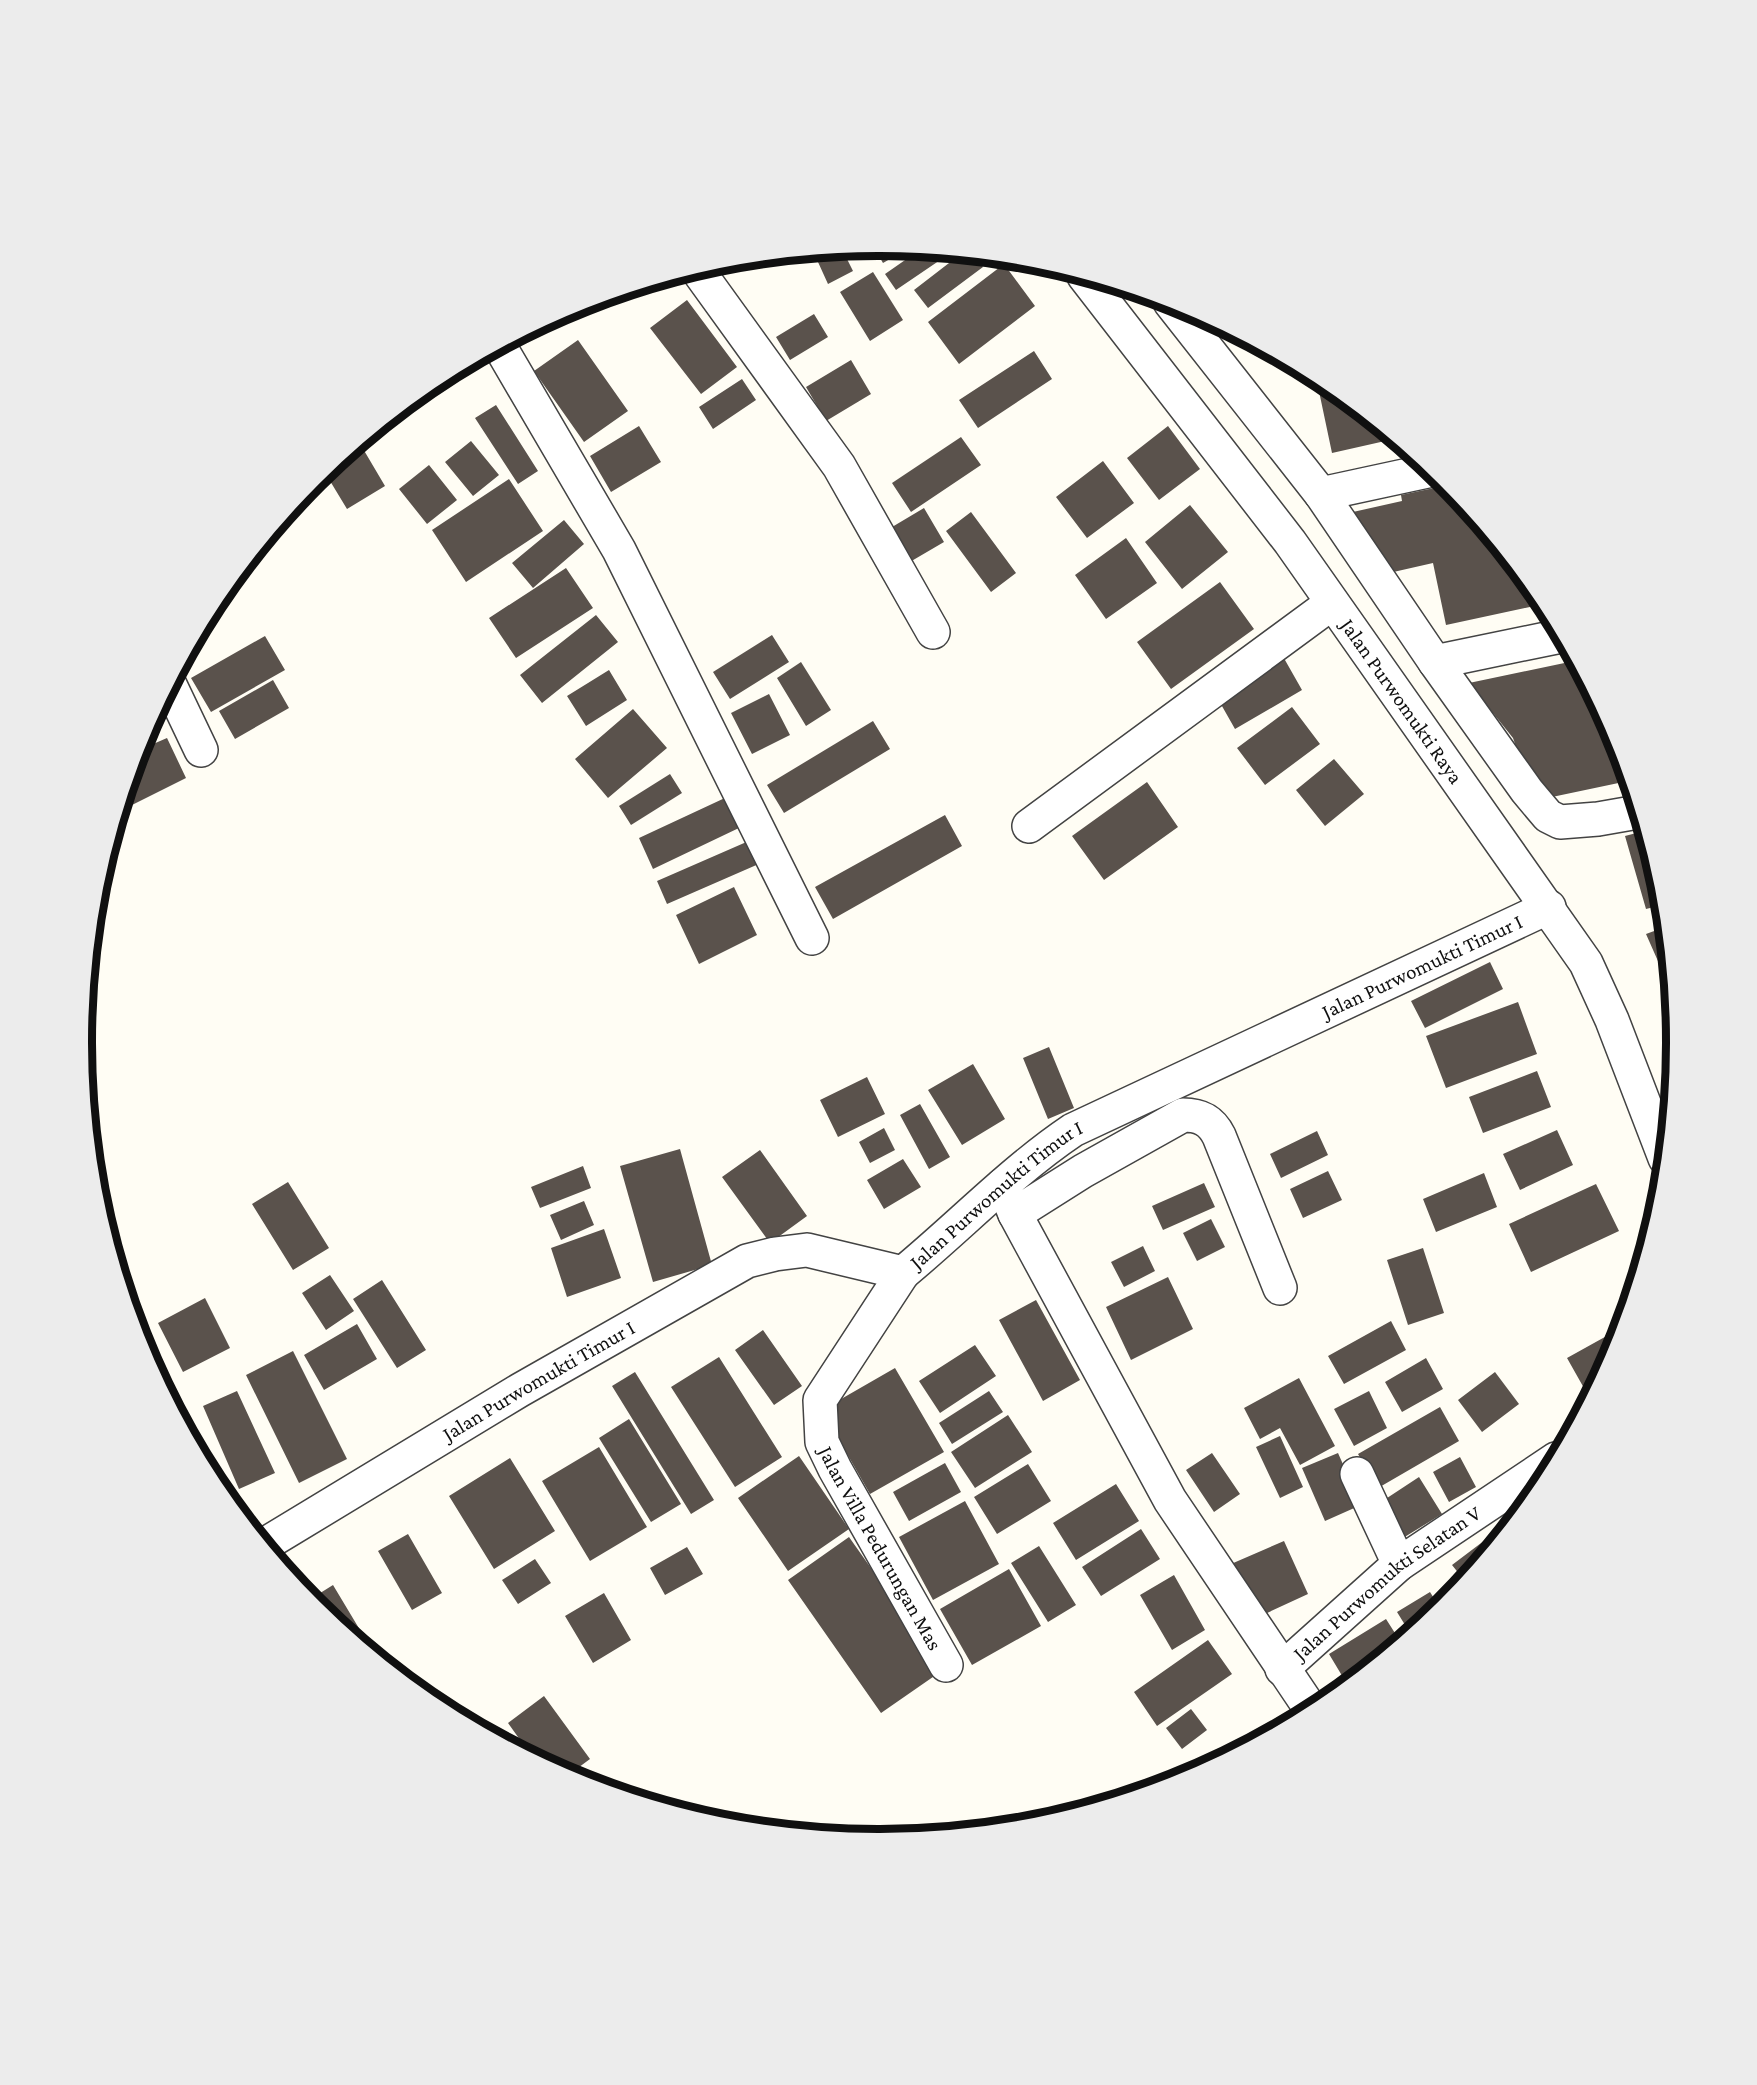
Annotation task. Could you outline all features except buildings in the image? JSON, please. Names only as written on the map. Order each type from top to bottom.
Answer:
[{"type":"street","points":[[702,276],[839,466],[933,632]]},
{"type":"street","name":"Jalan Purwomukti Raya","points":[[1091,285],[1290,542],[1440,759],[1549,908],[1586,963],[1608,1010],[1659,1143]]},
{"type":"street","points":[[1192,321],[1321,494],[1434,662],[1527,791],[1548,816],[1560,822],[1631,813]]},
{"type":"street","points":[[503,352],[619,550],[812,938]]},
{"type":"street","points":[[1321,494],[1420,473]]},
{"type":"street","points":[[1029,826],[1332,603]]},
{"type":"street","points":[[1434,662],[1553,638]]},
{"type":"street","points":[[174,693],[201,750]]},
{"type":"street","name":"Jalan Purwomukti Timur I","points":[[270,1541],[520,1390],[747,1261],[775,1254],[807,1250],[903,1273],[956,1230],[1009,1200],[1040,1153],[1082,1125],[1549,908]]},
{"type":"street","points":[[1280,1288],[1219,1136],[1210,1124],[1196,1115],[1183,1115],[1083,1171],[1009,1200],[1170,1500],[1306,1703]]},
{"type":"street","name":"Jalan Villa Pedurungan Mas","points":[[903,1273],[820,1400],[822,1442],[946,1665]]},
{"type":"street","name":"Jalan Purwomukti Selatan V","points":[[1282,1669],[1399,1564],[1539,1470]]},
{"type":"street","points":[[1358,1474],[1399,1564]]}]
